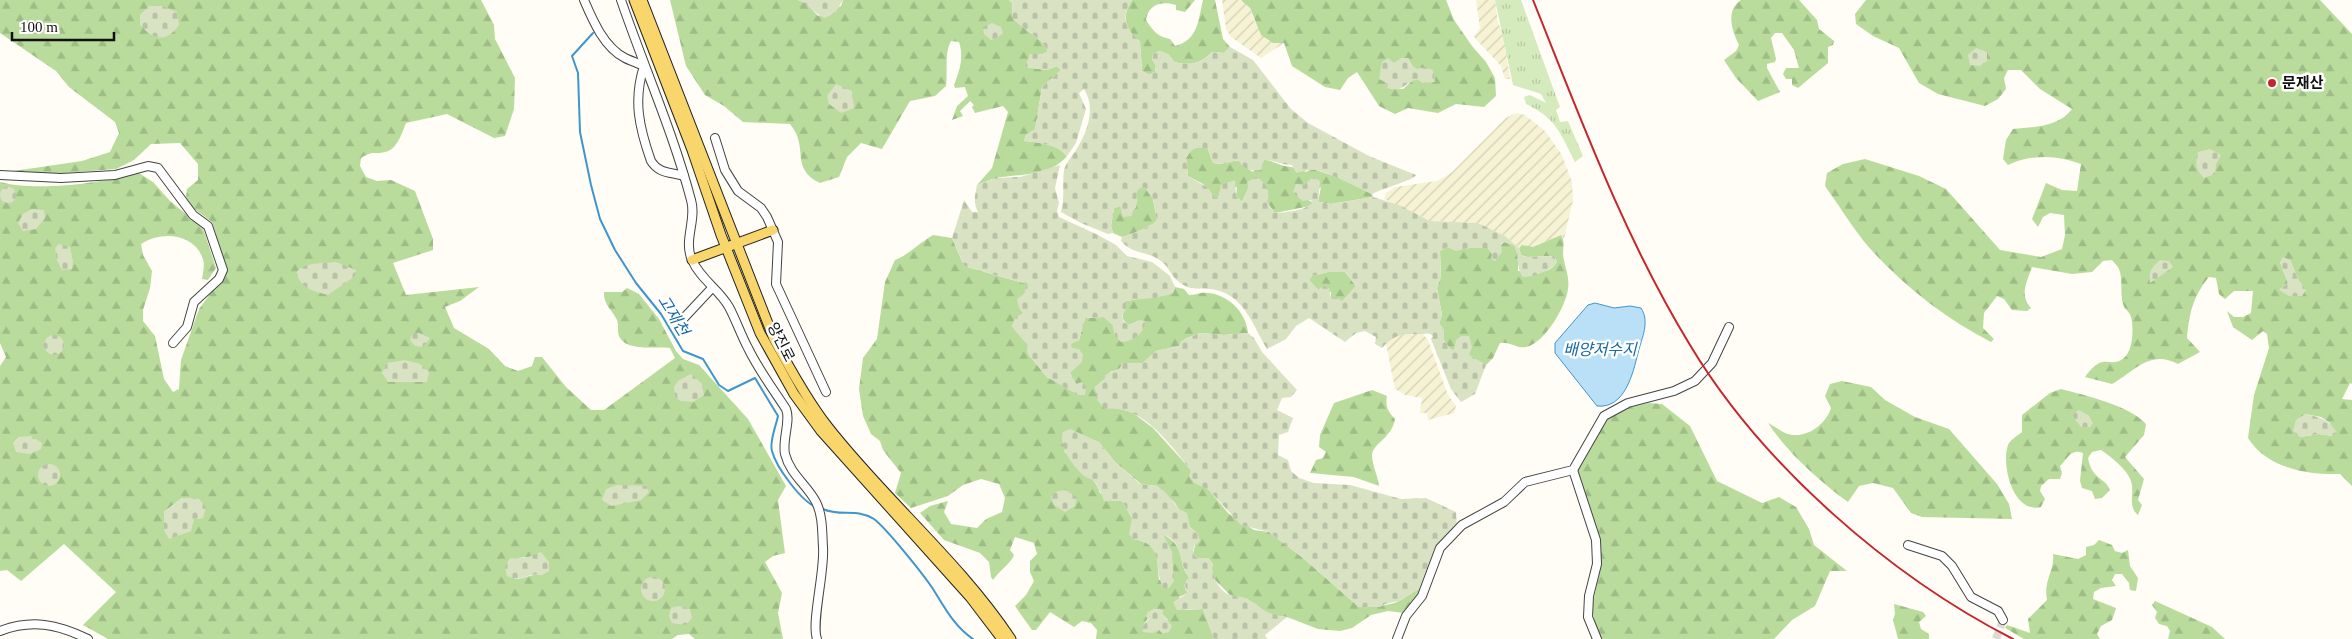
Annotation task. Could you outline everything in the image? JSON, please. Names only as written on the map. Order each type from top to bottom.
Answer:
[{"type":"main road","name":"양진로","points":[[634,0],[692,150],[726,248],[760,333],[794,394],[821,431],[970,597],[1002,639]]},
{"type":"main road","name":"양진로","points":[[642,0],[774,340],[797,382],[822,419],[961,574],[988,606],[1011,639]]},
{"type":"main road","points":[[692,260],[773,230]]},
{"type":"street","points":[[584,0],[595,25],[605,39],[622,56],[644,66]]},
{"type":"street","points":[[621,0],[644,66],[674,139],[692,203],[688,242],[692,260],[702,277],[729,307],[748,350],[786,409],[788,417],[784,438],[786,457],[819,509],[823,565],[816,625],[817,639]]},
{"type":"street","points":[[644,66],[638,84],[637,106],[646,146],[655,166],[663,172],[684,176]]},
{"type":"street","points":[[715,138],[725,170],[748,200],[761,208],[773,230],[779,252],[775,274],[776,284],[826,392]]},
{"type":"street","points":[[0,175],[61,178],[115,175],[148,166],[158,168],[193,214],[208,226],[222,270],[219,279],[194,302],[187,327],[173,343]]},
{"type":"street","points":[[682,320],[712,288]]},
{"type":"street","points":[[1397,639],[1406,616],[1422,596],[1440,548],[1462,525],[1504,502],[1525,482],[1573,470],[1604,416],[1628,404],[1674,391],[1695,381],[1712,363],[1729,328]]},
{"type":"street","points":[[1573,470],[1596,540],[1597,564],[1589,596],[1588,617],[1597,639]]},
{"type":"street","points":[[1908,545],[1942,556],[1952,566],[1971,597],[1998,611],[2003,620]]},
{"type":"street","points":[[0,631],[18,624],[44,624],[68,630],[88,639]]},
{"type":"shaded area","points":[[1222,0],[1241,0],[1250,8],[1254,21],[1277,42],[1284,43],[1261,58],[1231,37],[1226,29]]},
{"type":"shaded area","points":[[1476,0],[1495,0],[1498,23],[1503,33],[1510,79],[1505,79],[1501,66],[1474,37],[1480,28]]},
{"type":"shaded area","points":[[1515,113],[1525,115],[1545,131],[1562,155],[1572,182],[1573,200],[1564,239],[1561,235],[1533,247],[1522,245],[1519,248],[1505,236],[1478,223],[1430,221],[1384,199],[1386,193],[1395,187],[1437,181],[1451,173],[1506,118]]},
{"type":"shaded area","points":[[1408,333],[1423,334],[1428,340],[1448,395],[1456,406],[1454,413],[1428,420],[1427,413],[1420,413],[1422,398],[1405,395],[1395,389],[1386,344],[1393,337]]},
{"type":"green space","points":[[0,0],[481,0],[494,25],[495,39],[515,78],[514,109],[505,136],[494,138],[447,114],[406,123],[393,148],[385,152],[371,153],[361,158],[360,166],[366,177],[377,181],[391,180],[415,191],[433,239],[433,250],[393,263],[406,295],[479,287],[460,301],[445,307],[454,328],[489,349],[505,366],[518,371],[532,366],[535,357],[542,357],[566,387],[591,410],[604,410],[675,358],[670,348],[635,346],[623,341],[619,336],[617,320],[606,303],[604,292],[622,292],[627,288],[639,294],[659,319],[676,351],[683,359],[699,365],[748,419],[786,486],[778,500],[785,553],[773,556],[765,562],[782,593],[778,613],[783,639],[695,639],[689,634],[678,635],[672,639],[108,639],[83,625],[116,592],[64,544],[21,581],[7,570],[0,571],[0,366],[6,357],[0,343],[0,182],[32,186],[69,185],[139,173],[153,182],[170,201],[203,228],[216,268],[208,280],[202,279],[204,261],[193,244],[177,237],[168,236],[158,237],[141,244],[143,255],[152,271],[150,288],[143,310],[143,321],[155,336],[164,379],[173,392],[179,389],[181,360],[199,309],[225,274],[225,264],[212,222],[193,208],[186,197],[187,189],[198,180],[198,164],[180,143],[151,144],[134,160],[116,169],[37,175],[0,173],[82,161],[110,152],[119,133],[115,122],[69,87],[56,71],[0,33]],"holes":[[[182,498],[203,518],[194,519],[164,512]],[[528,557],[542,575],[515,579],[509,559]]]},
{"type":"green space","points":[[670,0],[798,0],[806,3],[818,16],[841,6],[843,0],[1009,0],[1012,3],[1013,19],[1042,42],[1048,51],[1025,67],[1047,70],[1057,66],[1061,70],[1042,87],[1035,130],[1026,135],[1024,141],[1053,146],[1067,156],[1060,163],[1044,171],[991,179],[977,185],[992,168],[1008,112],[1003,106],[975,113],[972,107],[974,105],[970,101],[960,111],[963,116],[952,120],[957,106],[968,96],[965,87],[955,88],[954,85],[960,69],[961,53],[959,42],[951,41],[947,57],[946,86],[935,96],[910,101],[882,149],[861,143],[847,157],[839,177],[820,183],[805,171],[802,164],[799,141],[790,124],[743,122],[724,106],[705,95],[686,66]]},
{"type":"green space","points":[[798,0],[843,0],[835,13],[825,18]]},
{"type":"green space","points":[[1009,0],[1132,0],[1125,17],[1130,31],[1140,41],[1142,71],[1149,75],[1155,72],[1156,66],[1152,59],[1153,54],[1160,51],[1169,55],[1174,62],[1190,64],[1203,59],[1212,52],[1224,53],[1230,47],[1253,60],[1291,109],[1308,123],[1369,156],[1416,175],[1409,180],[1372,194],[1317,170],[1296,173],[1292,165],[1264,160],[1261,170],[1251,170],[1245,168],[1239,161],[1222,164],[1213,163],[1208,149],[1195,149],[1186,158],[1188,176],[1208,188],[1215,198],[1219,196],[1221,185],[1235,180],[1236,196],[1242,202],[1248,189],[1247,182],[1256,177],[1267,188],[1267,202],[1275,213],[1295,211],[1305,208],[1312,203],[1311,200],[1303,201],[1293,193],[1296,184],[1304,185],[1313,177],[1320,181],[1318,202],[1331,204],[1373,197],[1399,205],[1430,221],[1478,223],[1505,236],[1519,248],[1521,255],[1527,257],[1554,256],[1557,262],[1551,268],[1537,275],[1523,277],[1519,270],[1514,245],[1504,242],[1501,244],[1502,252],[1495,261],[1491,259],[1492,254],[1488,248],[1468,248],[1456,251],[1447,247],[1440,251],[1441,277],[1437,288],[1442,315],[1439,324],[1444,329],[1444,340],[1450,349],[1454,350],[1456,340],[1461,336],[1469,336],[1472,347],[1469,355],[1486,365],[1475,394],[1461,402],[1451,389],[1431,339],[1433,336],[1429,334],[1400,335],[1391,339],[1382,348],[1375,344],[1376,337],[1365,331],[1356,333],[1345,342],[1309,318],[1296,326],[1286,339],[1267,349],[1245,311],[1231,296],[1221,291],[1194,288],[1182,284],[1175,279],[1162,261],[1134,250],[1121,241],[1122,237],[1141,230],[1157,221],[1153,199],[1146,189],[1140,187],[1137,191],[1136,207],[1133,210],[1132,216],[1123,217],[1120,206],[1114,208],[1111,226],[1113,233],[1108,234],[1061,212],[1064,170],[1084,135],[1089,120],[1090,104],[1084,89],[1079,93],[1086,109],[1076,143],[1067,156],[1053,146],[1024,141],[1026,135],[1035,129],[1042,87],[1061,70],[1057,66],[1047,70],[1025,67],[1030,54],[1042,54],[1048,51],[1042,42],[1013,19],[1012,3]],"holes":[[[1328,272],[1345,272],[1356,286],[1342,301],[1337,298],[1331,298],[1329,288],[1323,286],[1318,290],[1309,280],[1312,276]]]},
{"type":"green space","points":[[1132,0],[1195,0],[1185,12],[1176,10],[1176,5],[1165,3],[1152,7],[1147,15],[1146,20],[1154,30],[1162,37],[1170,39],[1175,46],[1183,43],[1193,34],[1203,0],[1215,0],[1223,39],[1230,47],[1224,53],[1212,52],[1203,59],[1190,64],[1174,62],[1169,55],[1160,51],[1153,54],[1152,59],[1156,66],[1155,72],[1149,75],[1142,71],[1140,42],[1131,32],[1126,22],[1126,12]]},
{"type":"green space","points":[[1241,0],[1446,0],[1454,20],[1486,62],[1495,78],[1496,96],[1484,107],[1456,104],[1438,113],[1408,108],[1395,114],[1379,106],[1357,72],[1348,78],[1340,90],[1325,87],[1292,66],[1284,43],[1273,43],[1261,35],[1250,8]],"holes":[[[1408,58],[1423,83],[1418,79],[1413,80],[1403,89],[1388,88],[1385,82]]]},
{"type":"green space","points":[[1495,0],[1521,0],[1560,107],[1556,110],[1560,122],[1568,121],[1583,156],[1575,162],[1561,135],[1551,121],[1545,115],[1526,104],[1524,97],[1530,95],[1546,103],[1541,94],[1513,85]]},
{"type":"green space","points":[[1741,0],[1799,0],[1817,20],[1819,29],[1834,41],[1833,45],[1828,47],[1828,63],[1798,88],[1792,85],[1792,79],[1786,79],[1783,74],[1786,68],[1799,68],[1794,50],[1782,33],[1775,33],[1771,38],[1776,59],[1775,62],[1767,64],[1767,68],[1780,92],[1758,101],[1736,78],[1724,60],[1736,51],[1739,45],[1732,28],[1731,15]]},
{"type":"green space","points":[[1866,0],[2320,0],[2352,34],[2352,384],[2350,383],[2342,399],[2352,400],[2352,486],[2340,474],[2301,471],[2276,463],[2256,448],[2248,438],[2254,395],[2269,348],[2267,334],[2263,331],[2252,340],[2233,327],[2227,311],[2234,317],[2243,317],[2251,313],[2253,291],[2234,291],[2225,299],[2219,294],[2216,278],[2209,277],[2196,298],[2188,329],[2187,338],[2200,352],[2178,364],[2168,360],[2151,360],[2112,384],[2085,377],[2097,364],[2119,361],[2124,358],[2131,345],[2131,317],[2123,304],[2119,269],[2112,260],[2103,261],[2092,272],[2072,274],[2032,267],[2025,288],[2025,298],[2031,308],[2027,311],[2012,310],[2004,299],[1997,296],[1984,313],[1983,328],[1994,339],[1991,342],[1944,314],[1888,267],[1861,238],[1825,186],[1827,173],[1843,164],[1865,159],[1919,176],[1946,189],[2000,250],[2041,257],[2062,249],[2065,235],[2064,215],[2050,213],[2043,217],[2038,227],[2032,219],[2046,183],[2062,190],[2077,191],[2081,164],[2054,157],[2035,157],[2008,165],[2003,159],[2006,140],[2013,129],[2037,127],[2053,123],[2067,115],[2072,109],[2040,89],[2021,70],[2008,70],[2004,78],[2006,89],[1998,99],[1985,106],[1938,94],[1919,83],[1899,48],[1873,36],[1856,24],[1855,14]],"holes":[[[2290,260],[2298,279],[2279,290],[2288,283],[2280,262]],[[2305,414],[2321,417],[2330,423],[2333,436],[2319,434],[2300,437]]]},
{"type":"green space","points":[[149,6],[162,6],[177,12],[179,25],[165,37],[150,34],[140,25],[140,15]]},
{"type":"green space","points":[[992,23],[1001,27],[1003,33],[991,40],[984,34],[983,27]]},
{"type":"green space","points":[[1976,48],[1987,52],[1987,61],[1980,66],[1970,65],[1968,55]]},
{"type":"green space","points":[[1388,58],[1394,63],[1401,58],[1408,58],[1411,65],[1417,69],[1424,67],[1433,70],[1435,82],[1423,83],[1418,79],[1401,88],[1388,88],[1385,82],[1379,79],[1382,62]]},
{"type":"green space","points":[[836,84],[852,91],[854,108],[841,113],[829,104],[827,96]]},
{"type":"green space","points":[[1197,146],[1208,149],[1213,163],[1221,164],[1240,161],[1242,165],[1253,172],[1264,160],[1306,172],[1313,169],[1349,181],[1372,194],[1373,197],[1331,204],[1318,202],[1321,187],[1307,199],[1313,203],[1310,206],[1275,213],[1267,202],[1248,189],[1242,202],[1236,196],[1237,187],[1220,191],[1219,196],[1215,199],[1203,184],[1188,176],[1186,158],[1192,149]]},
{"type":"green space","points":[[2210,149],[2221,155],[2216,164],[2215,174],[2204,178],[2197,169],[2197,156],[2198,152]]},
{"type":"green space","points":[[1060,165],[1055,188],[1059,203],[1057,211],[1059,217],[1116,245],[1127,256],[1152,262],[1170,276],[1175,287],[1173,293],[1168,295],[1126,301],[1126,309],[1122,316],[1124,322],[1129,325],[1140,320],[1145,321],[1140,334],[1130,340],[1121,342],[1115,336],[1113,325],[1104,317],[1085,318],[1079,340],[1071,344],[1072,348],[1079,349],[1083,355],[1082,362],[1070,373],[1076,384],[1082,382],[1086,387],[1085,395],[1078,395],[1047,377],[1028,354],[1027,344],[1012,326],[1015,318],[1023,313],[1019,308],[1017,299],[1024,294],[1027,284],[964,266],[952,238],[964,200],[972,212],[978,212],[975,202],[977,185],[995,178],[1020,177]]},
{"type":"green space","points":[[8,187],[14,189],[16,195],[14,201],[8,203],[2,201],[0,195],[2,189]]},
{"type":"green space","points":[[1140,187],[1146,189],[1153,199],[1157,221],[1141,230],[1122,237],[1113,233],[1111,226],[1114,208],[1120,206],[1133,210],[1136,207],[1137,191]]},
{"type":"green space","points":[[32,209],[44,210],[45,218],[36,229],[23,231],[18,223],[23,214]]},
{"type":"green space","points":[[933,235],[952,238],[964,266],[1027,284],[1023,313],[1012,326],[1027,344],[1028,354],[1047,377],[1055,381],[1076,384],[1070,373],[1071,343],[1079,340],[1085,318],[1104,317],[1113,325],[1115,336],[1140,320],[1129,325],[1126,323],[1123,314],[1126,301],[1173,293],[1175,287],[1184,289],[1189,295],[1210,293],[1218,295],[1232,304],[1243,317],[1248,333],[1224,335],[1200,333],[1185,339],[1179,346],[1156,351],[1143,363],[1110,372],[1095,387],[1105,409],[1116,407],[1133,413],[1153,428],[1191,470],[1200,485],[1209,490],[1229,514],[1254,530],[1269,532],[1303,558],[1359,607],[1390,604],[1399,601],[1418,589],[1421,588],[1422,591],[1404,613],[1388,611],[1371,615],[1352,628],[1340,631],[1318,629],[1287,617],[1270,615],[1247,599],[1230,595],[1215,580],[1211,570],[1213,564],[1208,558],[1197,558],[1193,554],[1198,534],[1190,527],[1175,503],[1157,486],[1141,484],[1115,462],[1099,442],[1091,440],[1064,451],[1090,476],[1100,493],[1112,501],[1122,501],[1132,518],[1133,539],[1148,544],[1155,552],[1159,580],[1174,581],[1163,534],[1176,545],[1189,577],[1185,585],[1188,593],[1179,597],[1185,610],[1203,609],[1214,639],[1096,639],[1097,630],[1091,623],[1082,621],[1074,627],[1050,612],[1036,630],[1032,630],[1015,606],[1026,595],[1034,581],[1030,572],[1030,561],[1037,554],[1034,543],[1015,537],[1010,550],[1014,555],[1013,558],[993,580],[989,562],[980,553],[944,540],[920,513],[930,506],[948,501],[944,512],[951,524],[977,528],[986,519],[1002,512],[1005,498],[999,484],[981,479],[963,485],[948,496],[911,508],[895,493],[901,473],[883,450],[880,441],[871,434],[863,416],[859,389],[863,358],[877,339],[885,282],[895,260]],"holes":[[[1154,609],[1162,610],[1163,615],[1168,620],[1143,626]]]},
{"type":"green space","points":[[1561,235],[1568,289],[1559,314],[1540,339],[1526,347],[1500,343],[1493,358],[1486,365],[1468,355],[1450,349],[1444,340],[1444,329],[1439,324],[1442,315],[1437,288],[1441,276],[1440,251],[1447,247],[1488,248],[1492,254],[1504,242],[1514,245],[1518,253],[1518,271],[1540,272],[1549,269],[1557,262],[1554,256],[1527,257],[1521,255],[1519,248],[1522,245],[1533,247]]},
{"type":"green space","points":[[59,244],[70,247],[73,261],[72,269],[62,270],[57,260],[55,248]]},
{"type":"green space","points":[[2283,257],[2290,260],[2298,279],[2306,290],[2302,296],[2289,296],[2279,290],[2288,283],[2280,262]]},
{"type":"green space","points":[[2160,260],[2169,261],[2173,267],[2150,283],[2151,270]]},
{"type":"green space","points":[[336,262],[356,270],[355,276],[328,295],[305,286],[301,283],[296,273],[304,266]]},
{"type":"green space","points":[[1328,272],[1345,272],[1356,286],[1342,302],[1331,298],[1331,292],[1318,290],[1309,280],[1312,276]]},
{"type":"green space","points":[[419,333],[430,338],[423,347],[415,346],[410,340],[412,334]]},
{"type":"green space","points":[[1200,333],[1224,335],[1248,333],[1254,338],[1262,352],[1297,390],[1291,397],[1282,398],[1277,410],[1293,418],[1288,432],[1279,435],[1278,455],[1288,460],[1291,471],[1299,478],[1314,483],[1350,485],[1401,499],[1426,498],[1456,512],[1457,527],[1435,549],[1421,588],[1399,601],[1380,607],[1359,607],[1303,558],[1269,532],[1241,525],[1209,490],[1194,483],[1189,476],[1191,470],[1164,438],[1143,419],[1131,412],[1105,409],[1097,400],[1095,387],[1105,379],[1105,375],[1120,368],[1122,363],[1143,363],[1156,351],[1179,346],[1181,341]]},
{"type":"green space","points":[[54,335],[61,338],[64,345],[61,352],[54,355],[47,352],[44,345],[47,338]]},
{"type":"green space","points":[[405,360],[420,364],[429,372],[427,382],[388,382],[382,373],[387,363]]},
{"type":"green space","points":[[691,374],[702,384],[704,395],[693,402],[680,401],[675,396],[674,387],[678,381]]},
{"type":"green space","points":[[1842,381],[1871,387],[1885,400],[1915,417],[1949,429],[1997,484],[2009,504],[2012,519],[1922,517],[1911,513],[1893,488],[1873,483],[1859,486],[1848,502],[1826,485],[1794,456],[1768,423],[1792,435],[1800,435],[1813,430],[1824,420],[1831,408],[1825,396],[1830,384]]},
{"type":"green space","points":[[2061,389],[2118,407],[2146,424],[2144,435],[2125,457],[2144,479],[2138,500],[2142,505],[2138,515],[2133,508],[2132,486],[2129,477],[2118,464],[2101,450],[2092,452],[2088,458],[2092,470],[2110,490],[2102,498],[2095,499],[2092,491],[2082,488],[2080,481],[2083,453],[2079,452],[2072,453],[2060,466],[2062,473],[2060,479],[2049,479],[2041,486],[2040,491],[2045,499],[2041,507],[2031,507],[2023,503],[2016,496],[2011,486],[2006,464],[2008,445],[2022,432],[2022,415],[2050,393]]},
{"type":"green space","points":[[1372,390],[1387,396],[1386,403],[1388,409],[1395,419],[1387,436],[1376,447],[1372,455],[1379,486],[1354,477],[1310,473],[1316,460],[1323,458],[1326,452],[1319,447],[1320,435],[1334,403]]},
{"type":"green space","points":[[1649,403],[1662,404],[1690,426],[1717,481],[1762,503],[1779,497],[1796,507],[1809,529],[1814,545],[1847,571],[1830,571],[1815,606],[1792,620],[1774,639],[1602,639],[1595,623],[1592,608],[1601,565],[1601,543],[1576,468],[1592,447],[1597,431],[1607,418],[1627,408]]},
{"type":"green space","points":[[2079,410],[2089,416],[2093,423],[2090,427],[2081,427],[2072,415]]},
{"type":"green space","points":[[2305,414],[2330,424],[2336,431],[2333,436],[2319,434],[2300,437],[2293,431],[2296,420]]},
{"type":"green space","points":[[1070,429],[1099,442],[1115,462],[1140,484],[1157,486],[1165,492],[1179,509],[1187,513],[1190,527],[1198,534],[1200,541],[1194,546],[1193,554],[1197,558],[1208,558],[1213,564],[1214,577],[1222,590],[1230,595],[1245,598],[1267,612],[1287,617],[1265,635],[1267,639],[1214,639],[1203,609],[1177,610],[1173,602],[1188,593],[1185,585],[1189,577],[1185,571],[1178,548],[1170,538],[1163,534],[1172,552],[1174,581],[1169,588],[1163,588],[1154,550],[1143,541],[1133,539],[1129,534],[1132,518],[1122,501],[1104,501],[1095,482],[1085,477],[1067,455],[1062,444],[1062,438],[1063,432]]},
{"type":"green space","points":[[31,436],[42,443],[41,449],[30,454],[16,452],[13,443],[18,437]]},
{"type":"green space","points":[[49,464],[57,467],[60,475],[57,483],[49,486],[41,483],[38,475],[41,467]]},
{"type":"green space","points":[[617,485],[646,486],[649,492],[641,500],[611,506],[602,500],[606,489]]},
{"type":"green space","points":[[1065,490],[1077,497],[1075,506],[1065,512],[1054,505],[1051,497],[1055,492]]},
{"type":"green space","points":[[182,498],[198,498],[206,507],[203,518],[194,519],[191,531],[169,539],[164,530],[164,512]]},
{"type":"green space","points":[[2099,540],[2112,545],[2115,551],[2122,553],[2128,550],[2130,566],[2138,578],[2136,591],[2130,590],[2129,583],[2122,574],[2115,574],[2112,580],[2116,586],[2101,588],[2094,592],[2093,599],[2116,608],[2112,620],[2101,626],[2097,634],[2100,639],[2024,639],[2005,628],[2007,625],[2030,633],[2028,619],[2047,600],[2046,593],[2053,554],[2078,559],[2086,555],[2086,547],[2094,545]]},
{"type":"green space","points":[[541,552],[549,562],[549,571],[542,575],[537,574],[521,578],[507,576],[505,568],[509,559],[528,557]]},
{"type":"green space","points":[[653,577],[662,580],[665,589],[662,598],[653,601],[644,598],[641,589],[644,580]]},
{"type":"green space","points":[[2155,601],[2212,627],[2225,639],[2168,639],[2170,631],[2167,626],[2159,624],[2155,618],[2157,612],[2152,605]]},
{"type":"green space","points":[[1894,604],[1923,612],[1926,616],[1919,622],[1921,629],[1929,634],[1929,639],[1898,639],[1893,620],[1895,614]]},
{"type":"green space","points":[[679,606],[690,609],[692,618],[686,625],[672,623],[669,616],[671,608]]},
{"type":"green space","points":[[1154,609],[1163,610],[1163,615],[1172,626],[1169,632],[1163,634],[1159,630],[1153,633],[1143,632],[1143,626],[1148,620],[1146,616],[1148,612]]},
{"type":"water","name":"배양저수지","points":[[1595,303],[1614,308],[1630,306],[1641,308],[1645,319],[1643,335],[1626,388],[1615,402],[1597,406],[1555,353],[1555,343],[1588,305]]},
{"type":"waterway","name":"고재천","points":[[593,33],[572,56],[578,73],[580,132],[600,219],[615,250],[636,283],[661,314],[683,351],[703,359],[719,385],[728,391],[755,378],[778,416],[771,443],[774,458],[797,491],[810,504],[816,507]]},
{"type":"waterway","name":"고재천","points":[[823,509],[861,514],[874,519],[913,563],[955,622],[973,639]]},
{"type":"tunnel","points":[[1996,639],[2003,620]]},
{"type":"railway","points":[[1533,0],[1604,176],[1644,262],[1690,345],[1720,390],[1754,433],[1791,474],[1832,513],[1876,550],[1921,583],[1967,613],[2013,639]]},
{"type":"place","name":"문재산","points":[[2272,83]]}]
